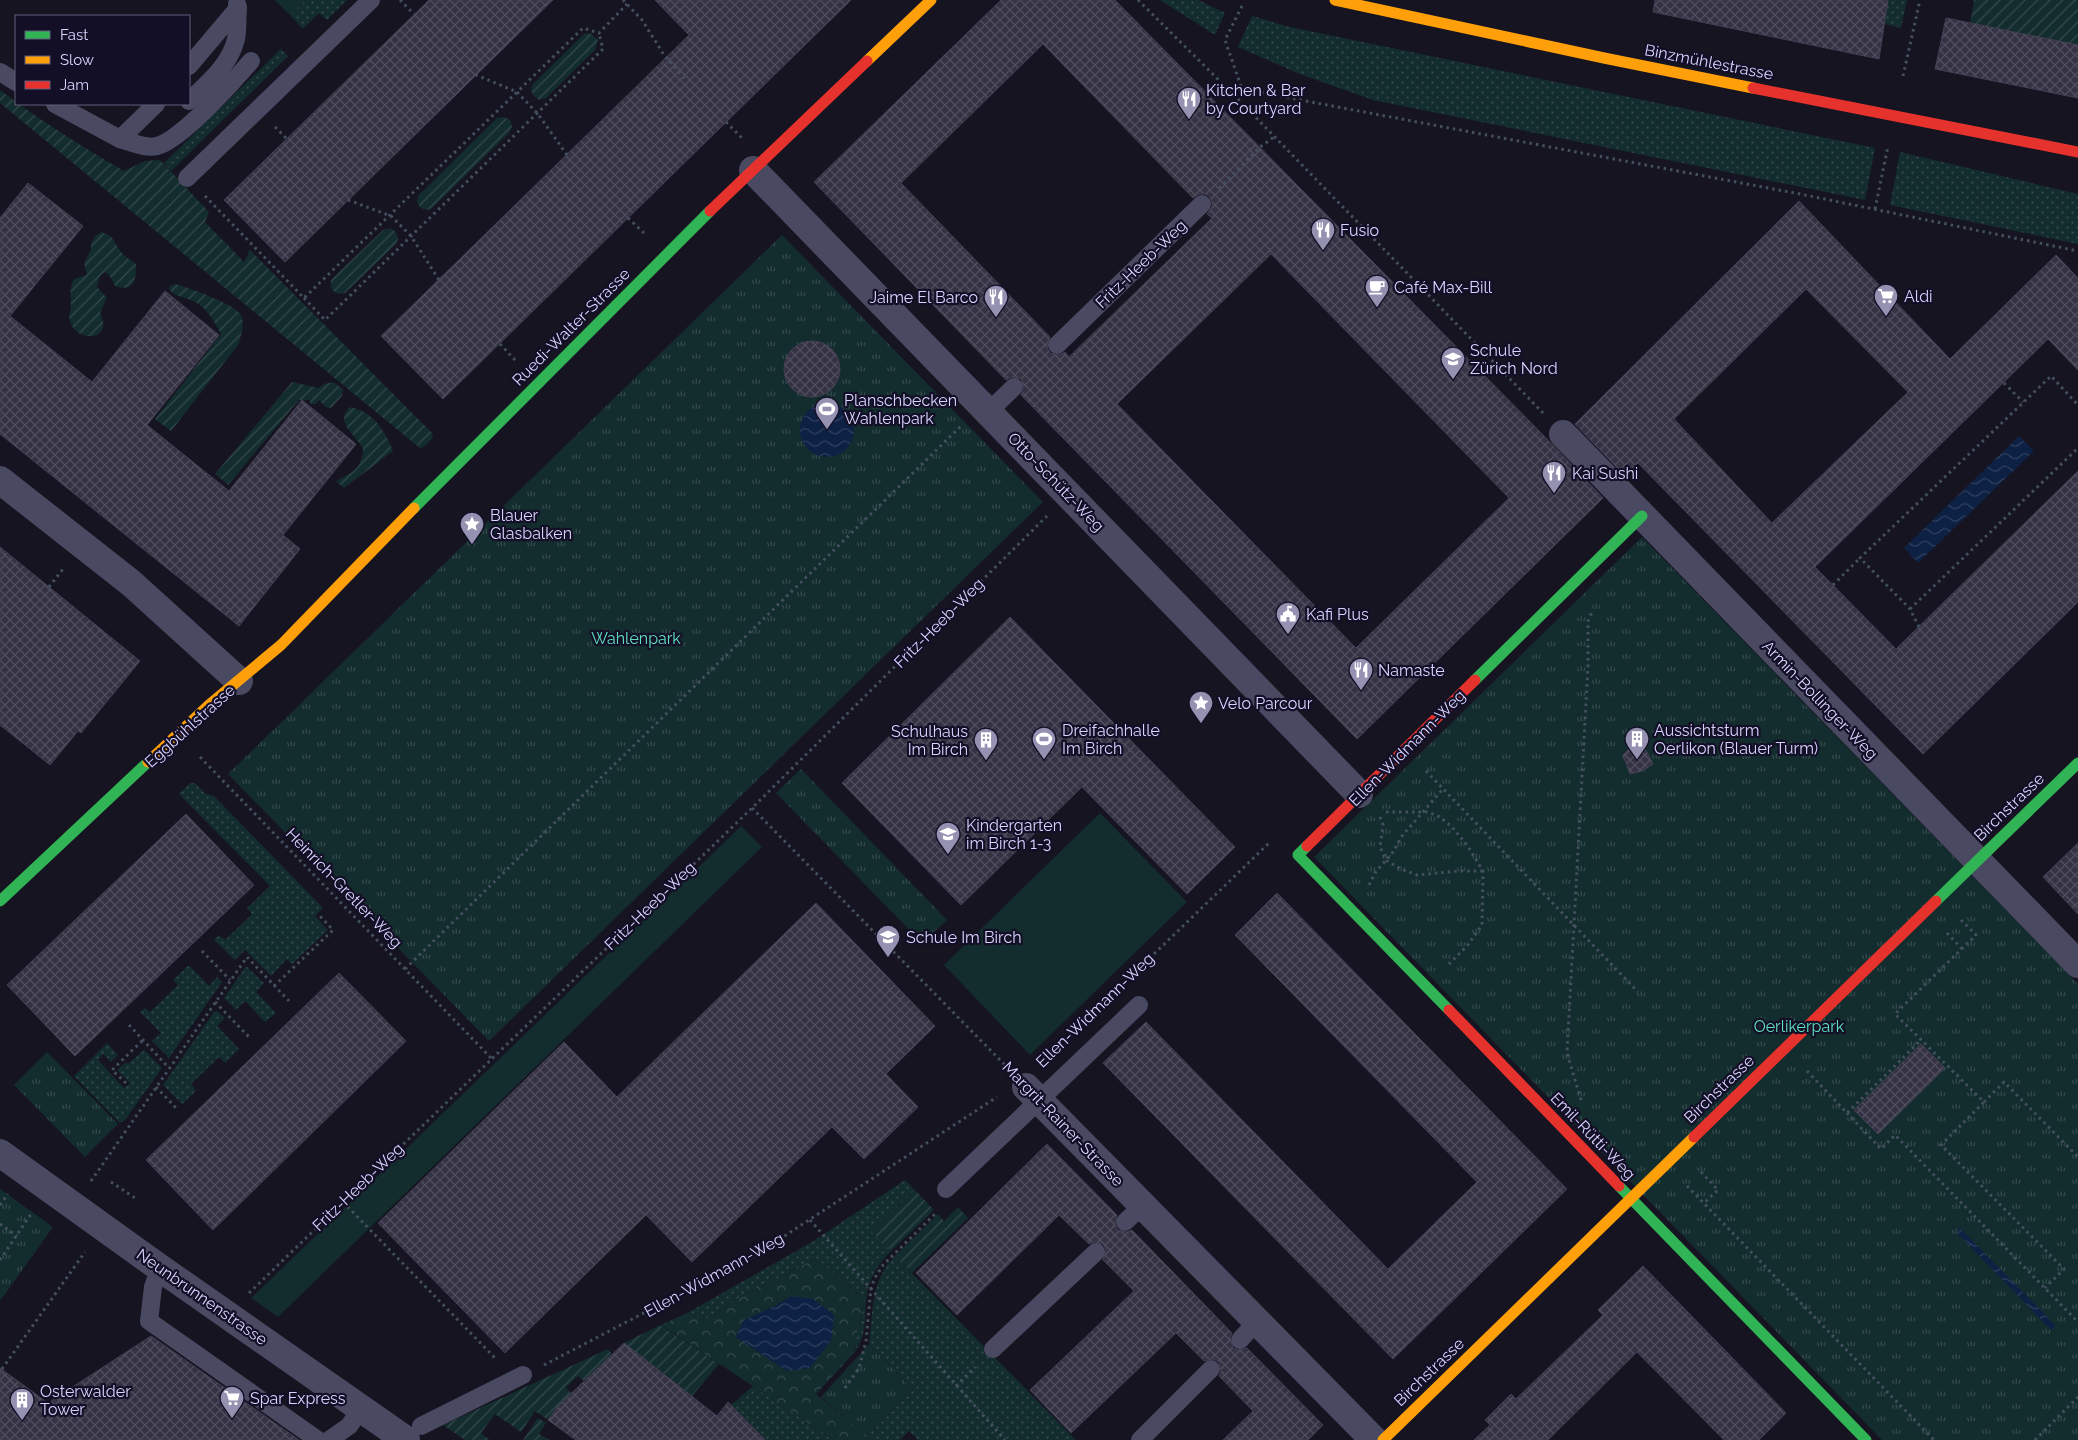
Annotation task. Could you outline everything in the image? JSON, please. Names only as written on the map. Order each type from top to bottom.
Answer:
[{"type":"street","name":"Ruedi-Walter-Strasse","points":[[239,681],[280,645],[468,452],[753,170],[931,0]]},
{"type":"street","name":"Binzmühlestrasse","points":[[1335,0],[1604,58],[2078,152]]},
{"type":"street","name":"Otto-Schütz-Weg","points":[[753,170],[1359,794]]},
{"type":"street","name":"Armin-Bollinger-Weg","points":[[1564,434],[2078,964]]},
{"type":"street","name":"Eggbühlstrasse","points":[[0,480],[131,583],[239,681],[209,705],[0,901]]},
{"type":"street","name":"Ellen-Widmann-Weg","points":[[1298,855],[1642,516]]},
{"type":"street","name":"Birchstrasse","points":[[1383,1440],[2078,762]]},
{"type":"street","name":"Emil-Rütti-Weg","points":[[1298,855],[1866,1440]]},
{"type":"street","name":"Margrit-Rainer-Strasse","points":[[1028,1089],[1134,1214],[1248,1331],[1374,1440]]},
{"type":"street","name":"Neunbrunnenstrasse","points":[[0,1153],[361,1409],[413,1433]]},
{"type":"lane","points":[[187,178],[371,0]]},
{"type":"lane","points":[[190,65],[237,4]]},
{"type":"lane","points":[[190,100],[219,72],[232,53],[237,37],[237,4]]},
{"type":"lane","points":[[57,105],[120,139],[140,145],[156,146],[170,140],[217,98],[251,61]]},
{"type":"lane","points":[[0,72],[15,81]]},
{"type":"lane","points":[[120,139],[155,105]]},
{"type":"lane","name":"Fritz-Heeb-Weg","points":[[1057,345],[1202,204]]},
{"type":"lane","points":[[988,412],[1014,387]]},
{"type":"lane","points":[[946,1189],[1028,1089],[1139,1006]]},
{"type":"lane","points":[[993,1349],[1096,1252]]},
{"type":"lane","points":[[160,1268],[153,1287],[149,1320],[318,1440]]},
{"type":"lane","points":[[1140,1440],[1211,1369]]},
{"type":"lane","points":[[413,1433],[520,1377]]},
{"type":"lane","points":[[329,1440],[349,1426],[361,1409]]},
{"type":"path","points":[[400,0],[414,14]]},
{"type":"path","points":[[623,0],[642,20],[664,56],[685,79]]},
{"type":"path","points":[[1138,0],[1235,96],[1564,434]]},
{"type":"path","points":[[1903,76],[1920,0]]},
{"type":"path","points":[[599,33],[628,4]]},
{"type":"path","points":[[1242,6],[1225,40],[1242,88]]},
{"type":"path","points":[[304,298],[391,216],[583,28],[599,33]]},
{"type":"path","points":[[187,178],[325,320],[603,49],[599,33]]},
{"type":"path","points":[[476,75],[517,92],[538,114],[567,154]]},
{"type":"path","points":[[1235,96],[1242,88]]},
{"type":"path","points":[[1242,88],[1875,209],[2078,251]]},
{"type":"path","points":[[726,122],[742,138]]},
{"type":"path","points":[[1202,204],[1260,147],[1274,137]]},
{"type":"path","points":[[1875,209],[1888,144]]},
{"type":"path","points":[[348,200],[391,216],[411,236],[439,280]]},
{"type":"path","points":[[628,218],[647,237]]},
{"type":"path","points":[[500,344],[520,365]]},
{"type":"path","points":[[1833,585],[2050,376],[2078,405]]},
{"type":"path","points":[[2004,383],[2023,402]]},
{"type":"path","points":[[405,969],[962,426]]},
{"type":"path","points":[[1910,609],[2078,448]]},
{"type":"path","name":"Fritz-Heeb-Weg","points":[[247,1295],[752,808],[1048,515]]},
{"type":"path","points":[[1860,558],[1910,609],[1918,627]]},
{"type":"path","points":[[49,587],[64,567]]},
{"type":"path","points":[[1581,1102],[1567,1052],[1588,666],[1588,621],[1596,602]]},
{"type":"path","name":"Heinrich-Gretler-Weg","points":[[179,734],[491,1058]]},
{"type":"path","points":[[1405,749],[1638,992]]},
{"type":"path","points":[[1348,906],[1367,888],[1375,873],[1387,861],[1402,836],[1443,789]]},
{"type":"path","name":"Margrit-Rainer-Strasse","points":[[752,808],[1028,1089]]},
{"type":"path","points":[[1424,985],[1461,952],[1482,925],[1483,871],[1467,845],[1452,827],[1440,817],[1428,812],[1378,811],[1383,825],[1380,847],[1387,861],[1416,875],[1483,871]]},
{"type":"path","name":"Ellen-Widmann-Weg","points":[[1124,983],[1278,834],[1298,855]]},
{"type":"path","points":[[274,986],[333,930],[318,914]]},
{"type":"path","points":[[1961,920],[1976,935],[1895,1014],[1984,1102]]},
{"type":"path","points":[[1947,934],[1962,948]]},
{"type":"path","points":[[202,952],[230,980]]},
{"type":"path","points":[[90,1182],[247,957],[289,1001]]},
{"type":"path","points":[[216,1002],[250,1038]]},
{"type":"path","points":[[129,1025],[169,1068]]},
{"type":"path","points":[[126,1084],[112,1070],[143,1040]]},
{"type":"path","points":[[1847,1113],[1921,1040]]},
{"type":"path","points":[[1803,1066],[1881,1149],[1895,1135],[2078,1322]]},
{"type":"path","points":[[2045,1288],[2064,1269],[1941,1145],[2004,1082],[2078,1157]]},
{"type":"path","points":[[156,1087],[178,1110]]},
{"type":"path","name":"Ellen-Widmann-Weg","points":[[520,1377],[758,1254],[810,1220],[1028,1089]]},
{"type":"path","points":[[1702,1173],[1718,1190],[1704,1203]]},
{"type":"path","points":[[111,1182],[138,1200]]},
{"type":"path","points":[[1688,1187],[1934,1440]]},
{"type":"path","points":[[343,1202],[520,1377]]},
{"type":"path","points":[[846,1388],[859,1368],[866,1341],[871,1287],[883,1265],[940,1209]]},
{"type":"path","points":[[0,1260],[32,1213]]},
{"type":"path","points":[[810,1220],[1005,1440]]},
{"type":"path","points":[[0,1224],[17,1236]]},
{"type":"path","points":[[2,1369],[87,1250]]},
{"type":"path","points":[[2035,1440],[2078,1397]]},
{"type":"green space","points":[[275,0],[305,0],[290,15]]},
{"type":"green space","points":[[305,0],[347,0],[327,20],[319,13],[303,29],[290,15]]},
{"type":"green space","points":[[1160,0],[1198,0],[1225,13],[1215,35]]},
{"type":"green space","points":[[1888,0],[1907,0],[1901,28],[1884,24]]},
{"type":"green space","points":[[1974,0],[2078,0],[2078,45],[1970,23]]},
{"type":"green space","points":[[1252,16],[1290,27],[1875,148],[1865,200],[1373,100],[1297,73],[1238,47]]},
{"type":"green space","points":[[590,33],[598,40],[595,50],[546,98],[539,100],[534,96],[531,91],[532,85],[584,34]]},
{"type":"green space","points":[[281,49],[288,56],[171,171],[164,163]]},
{"type":"green space","points":[[0,90],[15,101],[15,105],[21,105],[60,132],[124,171],[145,161],[160,160],[209,212],[205,222],[244,262],[250,250],[433,434],[432,439],[421,449],[0,103]]},
{"type":"green space","points":[[504,117],[510,120],[512,127],[510,132],[431,209],[424,210],[421,208],[417,202],[418,196],[497,118]]},
{"type":"green space","points":[[1900,152],[2078,194],[2078,244],[1890,205]]},
{"type":"green space","points":[[390,228],[396,232],[398,239],[396,244],[345,293],[338,294],[334,292],[331,287],[331,280],[383,230]]},
{"type":"green space","points":[[101,232],[109,235],[119,250],[136,264],[136,275],[133,283],[127,288],[115,286],[110,276],[105,272],[100,276],[97,287],[107,298],[100,313],[103,323],[102,330],[98,334],[86,336],[73,328],[70,321],[71,287],[75,279],[87,275],[84,263],[91,250],[91,244],[95,236]]},
{"type":"green space","name":"Wahlenpark","points":[[782,235],[1043,502],[489,1041],[228,774]]},
{"type":"green space","points":[[175,284],[200,292],[231,306],[241,315],[243,326],[238,345],[171,431],[155,419],[221,334],[210,315],[202,307],[193,301],[174,294],[169,289],[170,286]]},
{"type":"green space","points":[[292,382],[319,388],[324,384],[333,382],[343,389],[342,396],[331,408],[326,407],[319,400],[316,404],[310,404],[310,400],[299,400],[228,485],[215,474]]},
{"type":"green space","points":[[350,407],[372,417],[382,429],[393,451],[344,488],[336,481],[355,470],[360,462],[363,449],[345,423],[345,412]]},
{"type":"green space","name":"Oerlikerpark","points":[[1642,537],[2078,984],[2078,1440],[1882,1440],[1314,857]]},
{"type":"green space","points":[[801,769],[947,920],[922,943],[776,793]]},
{"type":"green space","points":[[190,783],[195,783],[206,794],[214,796],[323,908],[315,916],[328,930],[292,964],[287,959],[271,976],[245,950],[235,960],[214,940],[219,935],[225,940],[252,914],[247,908],[270,886],[179,794]]},
{"type":"green space","points":[[1100,813],[1187,902],[1030,1055],[944,965]]},
{"type":"green space","points":[[741,826],[762,847],[278,1317],[251,1298]]},
{"type":"green space","points":[[189,965],[209,986],[217,977],[222,982],[169,1058],[152,1041],[161,1033],[140,1012],[145,1008],[150,1012],[178,985],[173,980]]},
{"type":"green space","points":[[246,966],[264,983],[256,992],[276,1013],[265,1022],[245,1001],[236,1010],[224,998]]},
{"type":"green space","points":[[217,1011],[225,1018],[217,1026],[239,1049],[225,1063],[219,1057],[191,1084],[196,1091],[182,1104],[163,1085],[214,1012]]},
{"type":"green space","points":[[107,1043],[118,1055],[111,1062],[103,1054],[98,1060],[124,1088],[130,1083],[117,1070],[126,1062],[128,1064],[144,1050],[162,1068],[125,1120],[120,1123],[74,1076]]},
{"type":"green space","points":[[47,1052],[118,1124],[85,1157],[14,1085]]},
{"type":"green space","points":[[905,1180],[915,1190],[872,1232],[891,1251],[872,1277],[866,1297],[862,1339],[852,1355],[865,1300],[815,1259],[739,1298],[703,1321],[689,1312],[812,1242]]},
{"type":"green space","points":[[0,1189],[53,1227],[0,1301]]},
{"type":"green space","points":[[915,1190],[934,1210],[891,1251],[872,1232]]},
{"type":"green space","points":[[958,1207],[968,1218],[912,1273],[895,1256],[938,1214],[944,1221]]},
{"type":"green space","points":[[895,1256],[1076,1440],[918,1440],[909,1431],[900,1440],[873,1440],[867,1436],[913,1390],[869,1344],[877,1286],[887,1265]]},
{"type":"green space","points":[[815,1259],[865,1300],[852,1355],[816,1394],[873,1440],[834,1440],[661,1325],[689,1312],[703,1321],[739,1298]],"holes":[[[792,1296],[787,1371],[777,1305]]]},
{"type":"green space","points":[[660,1325],[719,1364],[687,1402],[682,1388],[624,1343]]},
{"type":"green space","points":[[869,1344],[913,1390],[867,1436],[821,1397]]},
{"type":"green space","points":[[608,1349],[612,1354],[584,1381],[578,1376],[566,1387],[571,1393],[548,1420],[535,1411],[521,1432],[495,1414],[481,1433],[490,1440],[465,1440],[443,1425]]},
{"type":"green space","points":[[753,1386],[834,1440],[765,1440],[731,1405]]},
{"type":"green space","points":[[538,1418],[546,1423],[539,1434],[549,1440],[523,1440]]},
{"type":"water","name":"Planschbecken Wahlenpark","points":[[827,403],[837,405],[846,411],[852,420],[854,430],[852,440],[846,449],[837,455],[827,457],[817,455],[808,449],[802,440],[800,430],[802,420],[808,411],[817,405]]},
{"type":"water","points":[[2019,436],[2034,451],[1918,563],[1904,548]]},
{"type":"water","points":[[1960,1228],[2056,1326],[2051,1330],[1956,1232]]},
{"type":"water","points":[[792,1296],[813,1299],[834,1315],[831,1340],[810,1368],[787,1371],[736,1337],[744,1320]]},
{"type":"building","points":[[429,0],[553,0],[285,262],[224,200]]},
{"type":"building","points":[[655,0],[851,0],[443,399],[381,336],[689,35]]},
{"type":"building","points":[[1001,0],[1115,0],[1603,498],[1357,739],[1021,395],[1024,389],[1021,379],[1012,377],[1006,380],[814,182]],"holes":[[[1043,44],[1193,198],[1199,194],[1204,194],[1209,196],[1212,202],[1212,207],[1207,214],[1212,218],[1069,357],[1065,352],[1059,355],[1050,353],[1047,347],[1050,337],[901,183]],[[1271,254],[1509,498],[1356,648],[1117,404]]]},
{"type":"building","points":[[1655,0],[1888,0],[1879,59],[1653,12]]},
{"type":"building","points":[[1946,18],[2078,45],[2078,98],[1935,69]]},
{"type":"building","points":[[28,183],[83,226],[10,316],[92,382],[165,291],[219,335],[147,425],[229,491],[302,400],[356,444],[283,535],[300,549],[239,626],[0,434],[0,218]]},
{"type":"building","points":[[1799,201],[1950,359],[2056,255],[2078,278],[2078,370],[2048,339],[1815,567],[1896,649],[2078,471],[2078,602],[1923,754],[1638,463],[1625,476],[1575,424]],"holes":[[[1806,289],[1908,392],[1772,523],[1674,419]]]},
{"type":"building","points":[[806,341],[818,341],[828,345],[836,353],[840,369],[836,385],[828,393],[818,397],[806,397],[796,393],[788,385],[784,375],[784,363],[788,353],[796,345]]},
{"type":"building","points":[[0,547],[140,661],[81,733],[78,731],[50,765],[0,725]]},
{"type":"building","name":"Schulhaus Im Birch","points":[[1010,617],[1235,847],[1187,894],[1082,787],[961,905],[842,783]]},
{"type":"building","name":"Aussichtsturm Oerlikon (Blauer Turm)","points":[[1640,744],[1647,752],[1653,764],[1642,771],[1630,774],[1623,755],[1630,748]]},
{"type":"building","points":[[186,814],[254,885],[75,1056],[7,985]]},
{"type":"building","points":[[2078,843],[2078,914],[2043,877]]},
{"type":"building","points":[[1277,893],[1567,1189],[1393,1359],[1103,1063],[1146,1022],[1388,1269],[1477,1182],[1235,935]]},
{"type":"building","points":[[816,903],[935,1026],[886,1074],[918,1107],[864,1159],[832,1127],[692,1262],[646,1215],[505,1353],[378,1223],[564,1042],[617,1097]]},
{"type":"building","points":[[339,973],[406,1041],[213,1230],[146,1160]]},
{"type":"building","points":[[1921,1044],[1945,1068],[1878,1134],[1854,1110]]},
{"type":"building","points":[[1047,1144],[1117,1215],[1115,1224],[1118,1230],[1127,1232],[1132,1230],[1232,1333],[1230,1338],[1233,1348],[1238,1350],[1247,1348],[1323,1425],[1308,1440],[1223,1440],[1253,1411],[1219,1376],[1221,1371],[1219,1362],[1213,1359],[1204,1361],[1176,1333],[1071,1433],[1030,1390],[1134,1291],[1103,1260],[1106,1250],[1103,1244],[1094,1242],[1089,1244],[1059,1215],[957,1315],[916,1273]]},
{"type":"building","points":[[1643,1266],[1786,1413],[1759,1440],[1724,1440],[1637,1352],[1548,1440],[1474,1440],[1490,1425],[1485,1420],[1511,1394],[1516,1399],[1603,1315],[1598,1310]]},
{"type":"building","points":[[151,1336],[299,1440],[0,1440],[0,1368],[48,1403]]},
{"type":"building","points":[[624,1343],[717,1416],[728,1402],[765,1440],[576,1440],[548,1420],[559,1405]]},
{"type":"traffic: fast","points":[[414,508],[710,211]]},
{"type":"traffic: fast","points":[[1475,680],[1642,516]]},
{"type":"traffic: fast","points":[[0,901],[148,762]]},
{"type":"traffic: fast","points":[[1936,901],[2078,763]]},
{"type":"traffic: fast","points":[[1307,846],[1298,855],[1449,1010]]},
{"type":"traffic: fast","points":[[1619,1186],[1866,1440]]},
{"type":"traffic: slow","points":[[867,61],[931,0]]},
{"type":"traffic: slow","points":[[1335,0],[1753,88]]},
{"type":"traffic: slow","points":[[148,762],[209,705],[281,645],[414,508]]},
{"type":"traffic: slow","points":[[1383,1440],[1694,1137]]},
{"type":"traffic: jam","points":[[710,211],[867,61]]},
{"type":"traffic: jam","points":[[1753,88],[2078,152]]},
{"type":"traffic: jam","points":[[1307,846],[1475,680]]},
{"type":"traffic: jam","points":[[1694,1137],[1936,901]]},
{"type":"traffic: jam","points":[[1449,1010],[1619,1186]]},
{"type":"place","name":"Kitchen & Bar by Courtyard","points":[[1189,120]]},
{"type":"place","name":"Fusio","points":[[1323,251]]},
{"type":"place","name":"Café Max-Bill","points":[[1377,308]]},
{"type":"place","name":"Aldi","points":[[1886,317]]},
{"type":"place","name":"Jaime El Barco","points":[[996,318]]},
{"type":"place","name":"Schule Zürich Nord","points":[[1453,380]]},
{"type":"place","name":"Planschbecken Wahlenpark","points":[[827,430]]},
{"type":"place","name":"Kai Sushi","points":[[1554,494]]},
{"type":"place","name":"Blauer Glasbalken","points":[[472,545]]},
{"type":"place","name":"Kafi Plus","points":[[1288,635]]},
{"type":"place","name":"Namaste","points":[[1361,691]]},
{"type":"place","name":"Velo Parcour","points":[[1201,724]]},
{"type":"place","name":"Dreifachhalle Im Birch","points":[[1044,760]]},
{"type":"place","name":"Aussichtsturm Oerlikon (Blauer Turm)","points":[[1637,760]]},
{"type":"place","name":"Schulhaus Im Birch","points":[[986,761]]},
{"type":"place","name":"Kindergarten im Birch 1-3","points":[[948,855]]},
{"type":"place","name":"Schule Im Birch","points":[[888,958]]},
{"type":"place","name":"Spar Express","points":[[232,1419]]},
{"type":"place","name":"Osterwalder Tower","points":[[22,1421]]}]
